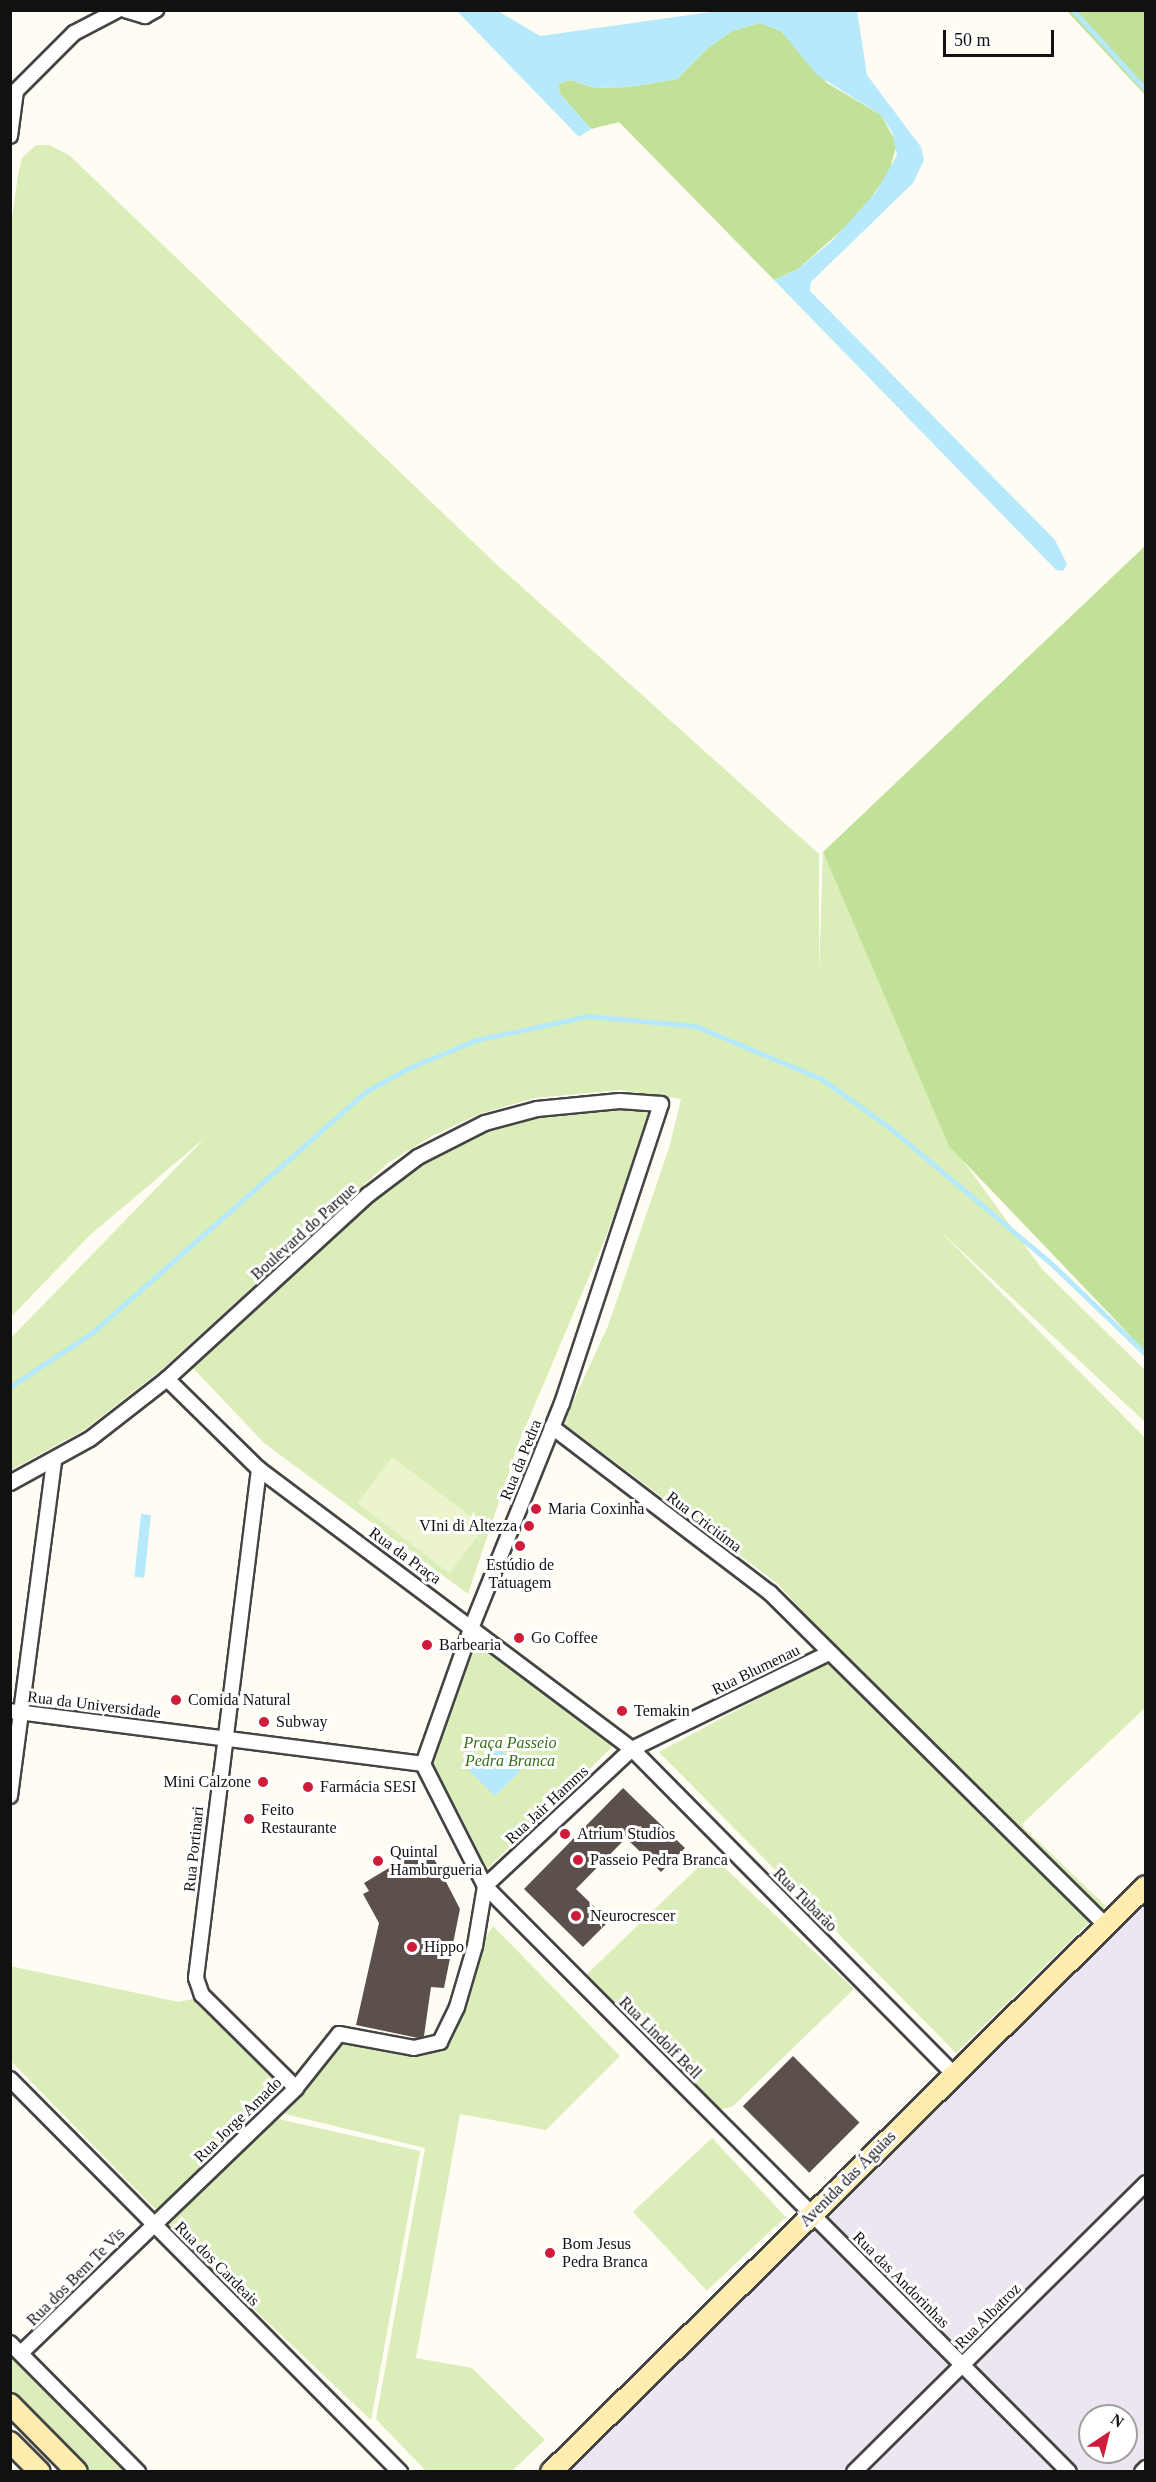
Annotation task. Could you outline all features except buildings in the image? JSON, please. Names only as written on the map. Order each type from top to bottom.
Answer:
[{"type":"street","points":[[10,136],[13,88],[74,33],[118,10]]},
{"type":"street","points":[[125,10],[145,16],[156,10]]},
{"type":"street","name":"Boulevard do Parque","points":[[10,1483],[54,1462],[167,1379],[368,1194],[437,1146],[486,1123],[537,1109],[620,1101],[661,1104]]},
{"type":"street","name":"Rua da Pedra","points":[[423,1764],[472,1626],[552,1427],[661,1104]]},
{"type":"street","name":"Rua da Praça","points":[[167,1379],[259,1468],[472,1626],[632,1749]]},
{"type":"street","name":"Rua Criciúma","points":[[552,1427],[770,1593],[1106,1925]]},
{"type":"street","points":[[10,1796],[16,1712],[54,1462]]},
{"type":"street","name":"Rua Portinari","points":[[259,1468],[223,1738],[196,1978],[202,1995],[296,2088]]},
{"type":"street","name":"Rua Blumenau","points":[[632,1749],[829,1653]]},
{"type":"street","name":"Rua da Universidade","points":[[16,1712],[423,1764]]},
{"type":"street","name":"Rua Jair Hamms","points":[[485,1886],[632,1749]]},
{"type":"street","name":"Rua Tubarão","points":[[632,1749],[954,2073]]},
{"type":"street","points":[[423,1764],[485,1886]]},
{"type":"street","name":"Rua Jorge Amado","points":[[154,2223],[296,2088],[339,2034],[414,2048],[440,2042],[455,2013],[472,1956],[485,1886]]},
{"type":"street","name":"Rua Lindolf Bell","points":[[485,1886],[812,2214]]},
{"type":"street","name":"Avenida das Águias","points":[[551,2472],[954,2073],[1145,1889]]},
{"type":"street","name":"Rua dos Cardeais","points":[[10,2079],[400,2472]]},
{"type":"street","name":"Rua Albatroz","points":[[854,2472],[1146,2183]]},
{"type":"street","name":"Rua das Andorinhas","points":[[812,2214],[1069,2472]]},
{"type":"street","name":"Rua dos Bem Te Vis","points":[[21,2353],[154,2223]]},
{"type":"street","points":[[10,2343],[138,2472]]},
{"type":"street","points":[[10,2404],[77,2472]]},
{"type":"street","points":[[10,2442],[40,2472]]},
{"type":"street","points":[[1142,2472],[1146,2468]]},
{"type":"shaded area","points":[[1145,1897],[1145,2471],[561,2471]]},
{"type":"green space","points":[[1067,11],[1145,11],[1145,95]]},
{"type":"green space","points":[[760,23],[781,31],[827,83],[881,115],[897,144],[889,172],[859,215],[798,269],[774,280],[619,122],[591,129],[560,94],[558,84],[571,80],[595,88],[629,87],[677,79],[708,48],[732,31]]},
{"type":"green space","points":[[36,145],[49,145],[69,155],[494,562],[819,854],[819,972],[823,852],[948,1140],[1042,1269],[1145,1370],[1145,1422],[938,1229],[1145,1438],[1145,1708],[1021,1825],[1106,1906],[956,2053],[659,1752],[841,1654],[778,1584],[563,1423],[608,1326],[669,1148],[681,1099],[620,1090],[535,1098],[482,1113],[432,1136],[388,1163],[160,1371],[84,1430],[11,1470],[11,1338],[205,1138],[90,1235],[11,1317],[10,232],[22,158]]},
{"type":"green space","points":[[1145,546],[1145,1351],[949,1146],[823,852]]},
{"type":"green space","points":[[620,1107],[653,1109],[605,1239],[519,1442],[468,1594],[264,1443],[190,1365],[372,1199],[421,1161],[487,1128],[538,1114]]},
{"type":"green space","points":[[392,1457],[485,1527],[450,1573],[357,1503]]},
{"type":"green space","name":"Praça Passeio Pedra Branca","points":[[473,1635],[610,1739],[612,1747],[485,1871],[431,1763]]},
{"type":"green space","points":[[711,1855],[854,1989],[733,2106],[717,2111],[584,1977]]},
{"type":"green space","points":[[493,1926],[620,2056],[546,2130],[460,2114],[416,2358],[472,2368],[545,2440],[512,2471],[426,2471],[376,2419],[425,2148],[277,2112],[341,2039],[425,2053],[443,2045],[479,1948]]},
{"type":"green space","points":[[10,1966],[179,2002],[201,1997],[293,2088],[160,2214],[11,2061]]},
{"type":"green space","points":[[274,2118],[420,2151],[371,2420],[167,2227]]},
{"type":"green space","points":[[712,2138],[786,2217],[707,2291],[633,2212]]},
{"type":"green space","points":[[10,2354],[126,2471],[89,2471],[11,2391]]},
{"type":"water","points":[[457,11],[498,11],[540,36],[718,11],[857,11],[867,75],[921,147],[924,160],[913,183],[811,282],[810,291],[1055,540],[1067,564],[1063,571],[1056,570],[774,280],[798,269],[832,241],[876,192],[897,155],[892,132],[881,115],[817,75],[781,31],[760,23],[732,31],[708,48],[677,79],[629,87],[595,88],[571,80],[558,84],[560,94],[591,129],[579,137]]},
{"type":"water","points":[[141,1514],[151,1515],[144,1578],[134,1577]]},
{"type":"water","points":[[495,1744],[521,1770],[495,1796],[469,1770]]},
{"type":"waterway","points":[[1073,10],[1146,90]]},
{"type":"waterway","points":[[10,1387],[93,1332],[365,1092],[409,1068],[476,1040],[588,1016],[696,1026],[822,1079],[889,1127],[1050,1262],[1146,1354]]},
{"type":"place","name":"Maria Coxinha","points":[[536,1509]]},
{"type":"place","name":"VIni di Altezza","points":[[529,1526]]},
{"type":"place","name":"Estúdio de Tatuagem","points":[[520,1546]]},
{"type":"place","name":"Go Coffee","points":[[519,1638]]},
{"type":"place","name":"Barbearia","points":[[427,1645]]},
{"type":"place","name":"Comida Natural","points":[[176,1700]]},
{"type":"place","name":"Temakin","points":[[622,1711]]},
{"type":"place","name":"Subway","points":[[264,1722]]},
{"type":"place","name":"Mini Calzone","points":[[263,1782]]},
{"type":"place","name":"Farmácia SESI","points":[[308,1787]]},
{"type":"place","name":"Feito Restaurante","points":[[249,1819]]},
{"type":"place","name":"Atrium Studios","points":[[565,1834]]},
{"type":"place","name":"Passeio Pedra Branca","points":[[578,1860]]},
{"type":"place","name":"Quintal Hamburgueria","points":[[378,1861]]},
{"type":"place","name":"Neurocrescer","points":[[576,1916]]},
{"type":"place","name":"Hippo","points":[[412,1947]]},
{"type":"place","name":"Bom Jesus Pedra Branca","points":[[550,2253]]}]
